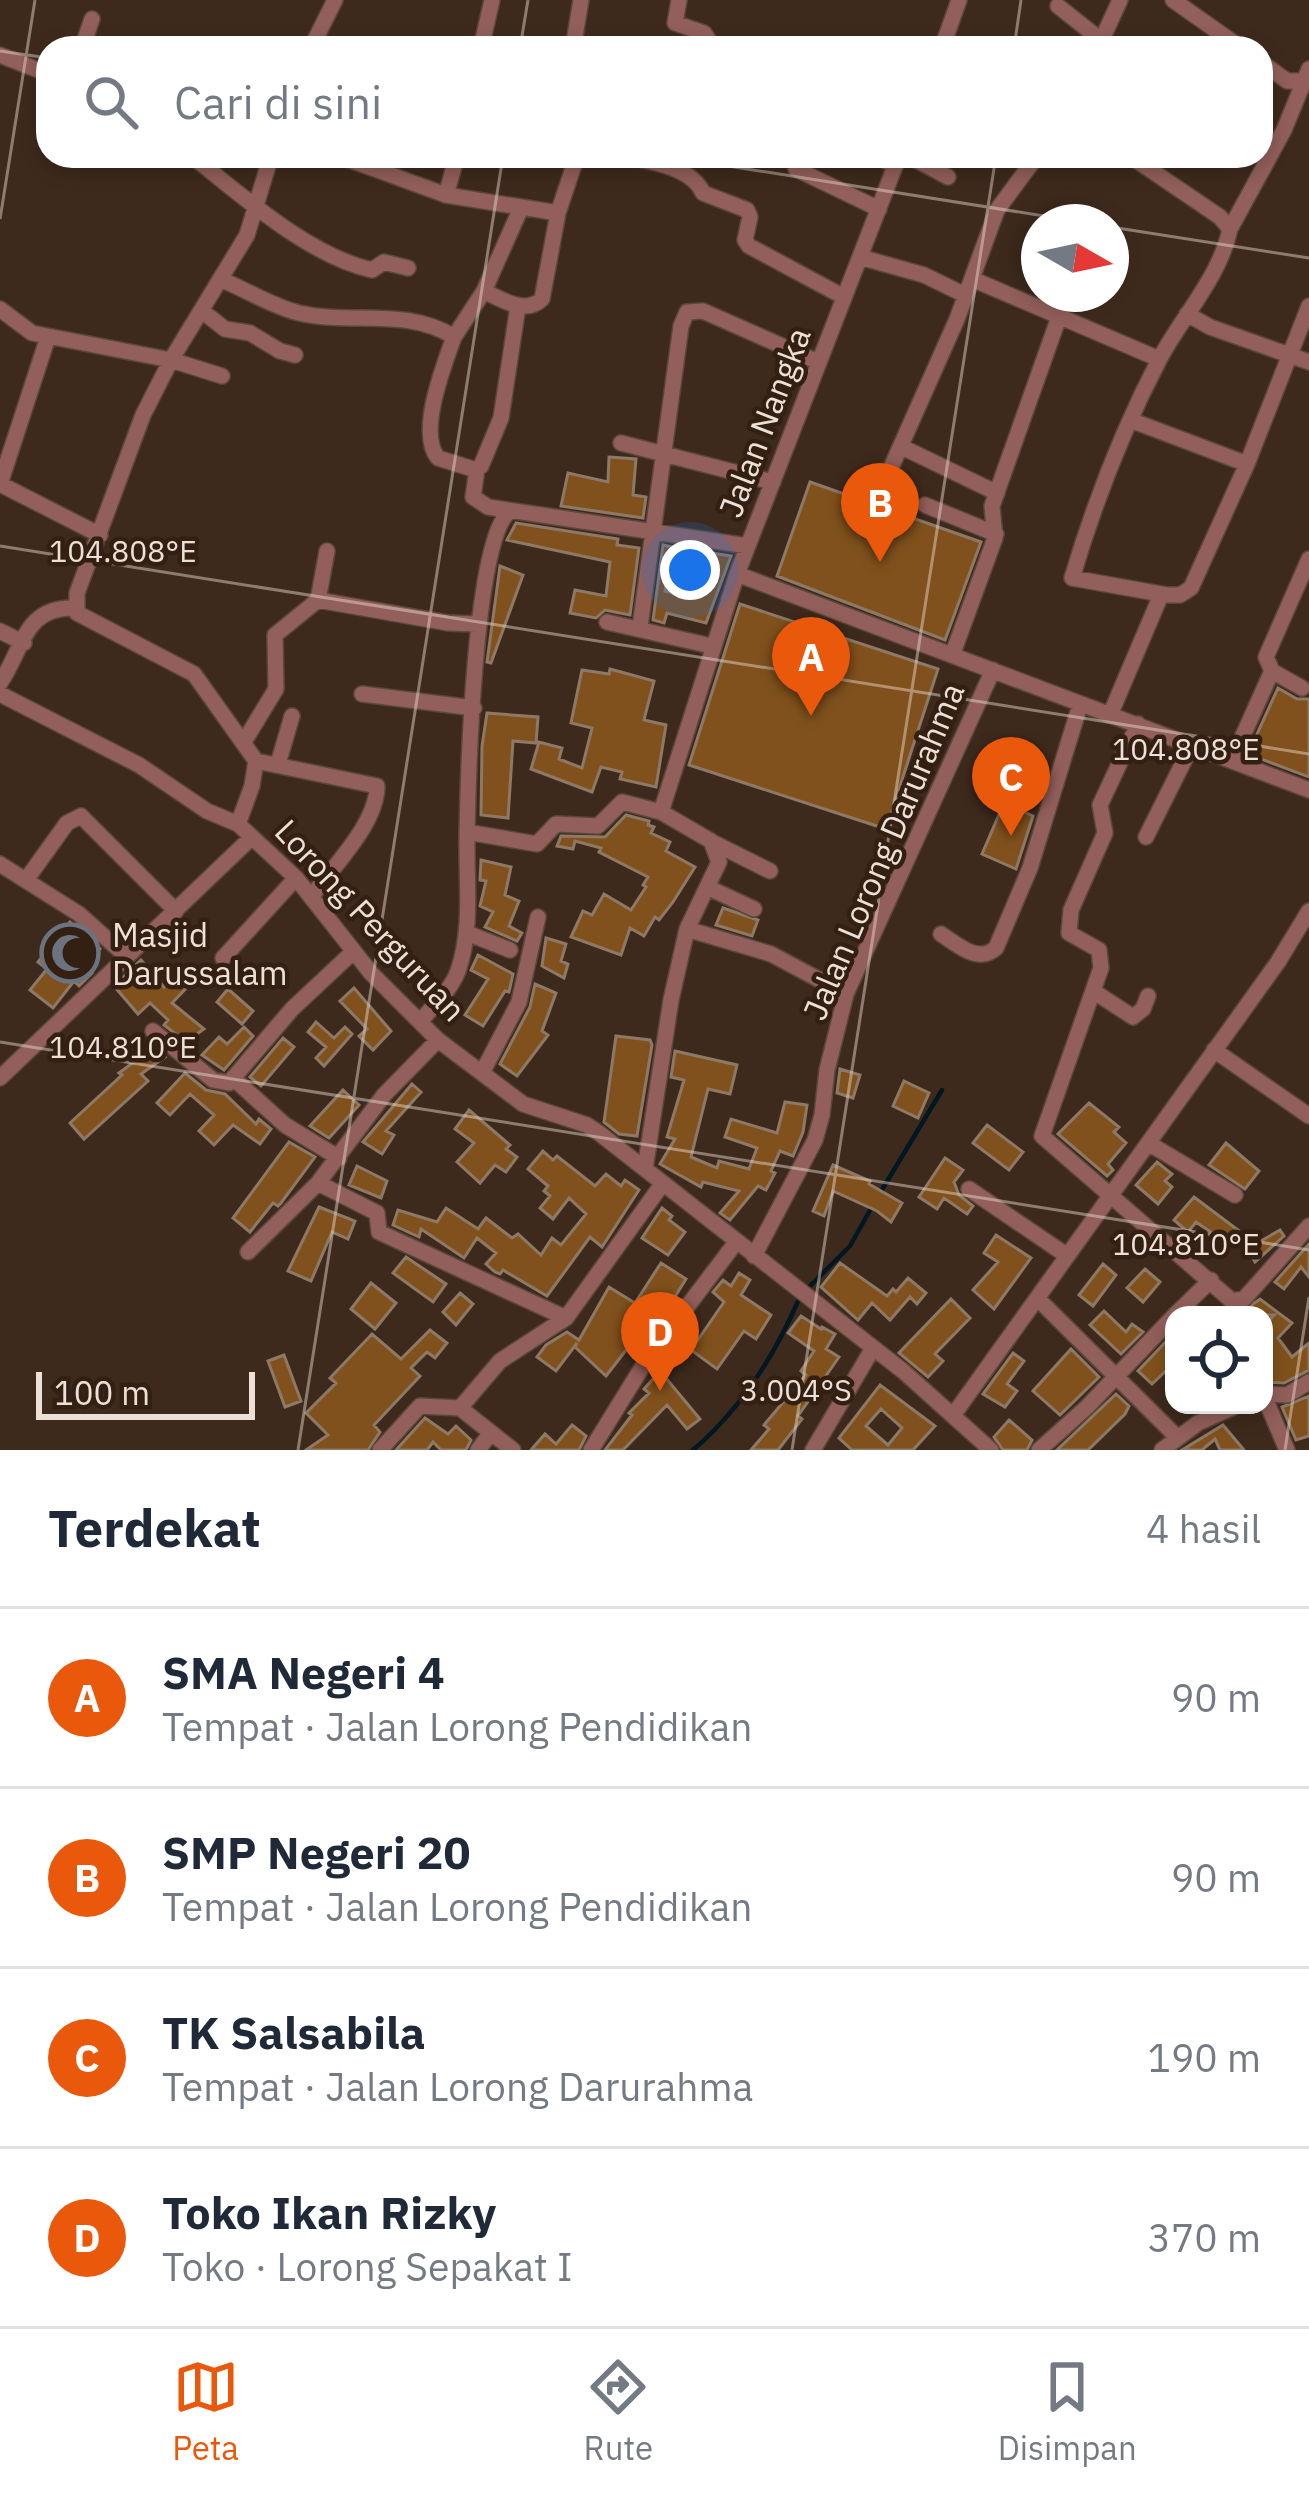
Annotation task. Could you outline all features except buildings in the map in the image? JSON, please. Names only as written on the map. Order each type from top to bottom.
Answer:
[{"type":"street","points":[[317,36],[335,0]]},
{"type":"street","points":[[484,36],[492,0]]},
{"type":"street","points":[[575,36],[581,0]]},
{"type":"street","points":[[679,0],[674,21],[706,36]]},
{"type":"street","points":[[946,36],[959,0]]},
{"type":"street","points":[[1104,36],[1120,0]]},
{"type":"street","points":[[1173,0],[1224,36]]},
{"type":"street","points":[[1058,6],[1091,36]]},
{"type":"street","points":[[86,36],[92,19]]},
{"type":"street","points":[[0,56],[36,70]]},
{"type":"street","points":[[1273,70],[1291,83],[1305,75]]},
{"type":"street","points":[[1273,148],[1305,75]]},
{"type":"street","points":[[207,168],[258,208],[348,264],[372,270],[384,262],[408,268]]},
{"type":"street","points":[[74,608],[142,415],[222,280],[258,208],[269,168]]},
{"type":"street","points":[[373,168],[446,195],[558,213]]},
{"type":"street","points":[[446,195],[454,168]]},
{"type":"street","points":[[484,291],[518,306],[535,306],[544,296],[558,213],[573,168]]},
{"type":"street","points":[[665,168],[696,180],[703,193],[747,209],[745,239],[749,246],[844,297]]},
{"type":"street","name":"Jalan Nangka","points":[[661,812],[737,574],[897,168]]},
{"type":"street","points":[[924,168],[948,177]]},
{"type":"street","points":[[882,488],[997,210],[1028,168]]},
{"type":"street","points":[[1148,168],[1220,217],[1230,229]]},
{"type":"street","points":[[1262,168],[1215,266],[1159,359],[1089,519],[1072,578],[1161,595],[1180,595],[1191,588],[1247,464],[1309,306]]},
{"type":"street","points":[[796,170],[879,209]]},
{"type":"street","points":[[477,469],[438,458],[428,441],[431,416],[454,337],[484,291],[521,208]]},
{"type":"street","points":[[860,257],[1059,317],[1159,359]]},
{"type":"street","points":[[222,280],[296,312],[337,319],[421,321],[454,337]]},
{"type":"street","points":[[518,306],[501,418],[477,469],[473,497],[509,512],[748,546]]},
{"type":"street","points":[[0,309],[20,326],[48,337],[171,360],[222,376]]},
{"type":"street","points":[[202,310],[225,329],[250,333],[295,355]]},
{"type":"street","points":[[640,627],[661,452],[687,312],[703,311],[818,362]]},
{"type":"street","points":[[1187,314],[1309,362]]},
{"type":"street","points":[[953,653],[996,534],[992,512],[997,494],[1059,317]]},
{"type":"street","points":[[48,337],[0,484],[100,535]]},
{"type":"street","points":[[1133,421],[1247,464]]},
{"type":"street","points":[[621,443],[773,482]]},
{"type":"street","points":[[902,447],[997,494]]},
{"type":"street","points":[[925,506],[996,534]]},
{"type":"street","points":[[420,1022],[456,976],[467,933],[478,624],[490,554],[500,522],[509,512]]},
{"type":"street","points":[[245,740],[276,689],[274,635],[318,600],[327,551]]},
{"type":"street","points":[[1302,688],[1272,671],[1266,657],[1309,559]]},
{"type":"street","points":[[737,574],[1309,790]]},
{"type":"street","points":[[1110,715],[1161,595]]},
{"type":"street","points":[[318,600],[478,624]]},
{"type":"street","points":[[0,683],[39,614],[74,608]]},
{"type":"street","points":[[74,608],[81,618],[194,674],[256,760],[378,788],[364,823],[312,896]]},
{"type":"street","points":[[607,622],[711,646]]},
{"type":"street","points":[[0,631],[24,643]]},
{"type":"street","name":"Jalan Lorong Darurahma","points":[[754,1256],[820,1126],[826,1070],[847,994],[993,670]]},
{"type":"street","points":[[1232,760],[1272,671]]},
{"type":"street","points":[[0,694],[125,758],[207,811],[238,824]]},
{"type":"street","points":[[362,694],[474,708]]},
{"type":"street","points":[[940,934],[978,955],[988,955],[996,948],[1030,868],[1080,705]]},
{"type":"street","points":[[278,764],[292,716]]},
{"type":"street","points":[[1138,724],[1100,805],[1105,833],[1069,917],[1069,933],[1102,956],[1042,1131],[1109,1197],[1227,1299],[1241,1301],[1307,1234]]},
{"type":"street","points":[[1146,837],[1192,745]]},
{"type":"street","name":"Lorong Perguruan","points":[[256,760],[256,774],[238,824],[296,878],[354,951],[438,1040],[532,1109],[587,1125],[645,1168],[954,1414],[991,1450]]},
{"type":"street","points":[[467,832],[536,844],[556,824],[598,826],[622,802],[661,812],[770,871]]},
{"type":"street","points":[[26,880],[67,823],[81,816],[176,911]]},
{"type":"street","points":[[0,1078],[252,837]]},
{"type":"street","points":[[645,1168],[687,929],[719,862],[711,841]]},
{"type":"street","points":[[0,864],[80,914],[125,955]]},
{"type":"street","points":[[223,958],[296,878]]},
{"type":"street","points":[[707,886],[754,909]]},
{"type":"street","points":[[954,1414],[1309,911]]},
{"type":"street","points":[[482,1073],[519,1001],[538,917]]},
{"type":"street","points":[[687,929],[771,955],[847,994]]},
{"type":"street","points":[[467,933],[510,950]]},
{"type":"street","points":[[153,1031],[213,1080],[227,1083],[292,1009],[354,951]]},
{"type":"street","points":[[1093,991],[1133,1017],[1148,996]]},
{"type":"street","points":[[248,1252],[318,1183],[384,1095],[438,1040]]},
{"type":"street","points":[[1214,1050],[1309,1116]]},
{"type":"street","points":[[233,1078],[286,1125],[339,1158]]},
{"type":"street","points":[[1148,1143],[1235,1195]]},
{"type":"street","points":[[318,1183],[377,1214],[379,1232],[566,1318]]},
{"type":"street","points":[[380,1450],[420,1406],[460,1408],[500,1361],[566,1318],[663,1183]]},
{"type":"street","points":[[969,1189],[1066,1255]]},
{"type":"street","points":[[591,1450],[646,1361],[736,1241]]},
{"type":"street","points":[[1185,1306],[1210,1280]]},
{"type":"street","points":[[1037,1298],[1178,1438]]},
{"type":"street","points":[[1039,1450],[1165,1326]]},
{"type":"street","points":[[813,1450],[873,1348]]},
{"type":"street","points":[[1273,1395],[1287,1395],[1309,1382]]},
{"type":"street","points":[[460,1408],[514,1450]]},
{"type":"street","points":[[1162,1450],[1218,1414]]},
{"type":"street","points":[[1272,1414],[1286,1450]]},
{"type":"street","points":[[478,1450],[490,1434]]},
{"type":"waterway","points":[[880,1193],[942,1090]]},
{"type":"waterway","points":[[808,1288],[850,1246],[874,1203]]},
{"type":"waterway","points":[[693,1450],[755,1381],[799,1299]]},
{"type":"place","name":"SMP Negeri 20","points":[[880,562]]},
{"type":"place","name":"SMA Negeri 4","points":[[811,716]]},
{"type":"place","name":"TK Salsabila","points":[[1011,836]]},
{"type":"place","name":"Masjid Darussalam","points":[[70,953]]},
{"type":"place","name":"Toko Ikan Rizky","points":[[660,1391]]}]
